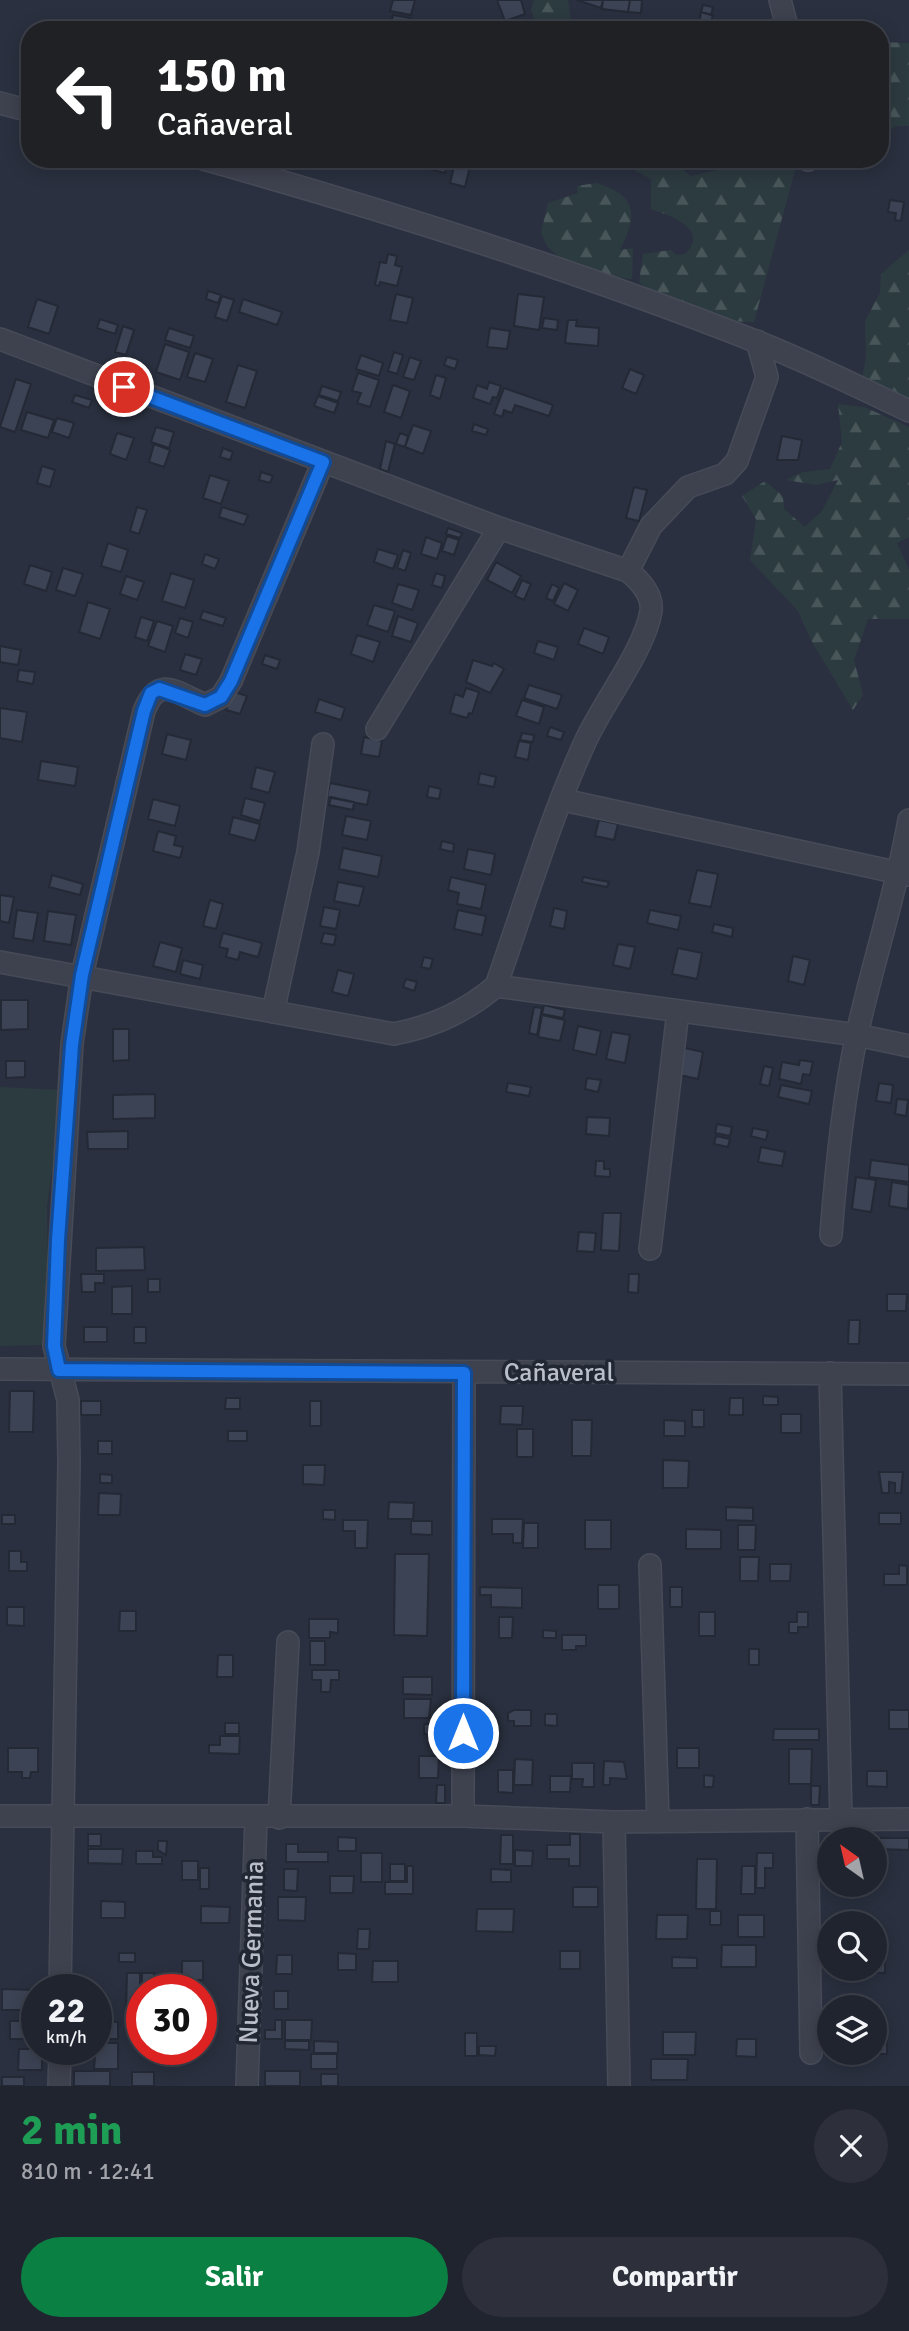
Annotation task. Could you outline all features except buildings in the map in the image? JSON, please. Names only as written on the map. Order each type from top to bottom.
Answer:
[{"type":"street","points":[[780,0],[786,21]]},
{"type":"street","points":[[0,103],[21,109]]},
{"type":"street","points":[[235,168],[336,196],[494,248],[757,341],[909,411]]},
{"type":"street","points":[[0,340],[499,528],[628,571],[641,582],[650,597],[651,610],[631,659],[586,741],[496,986],[472,1006],[427,1028],[394,1034],[0,962]]},
{"type":"street","points":[[628,571],[651,526],[688,486],[725,474],[737,461],[767,377],[757,341]]},
{"type":"street","points":[[60,1974],[69,1463],[68,1400],[54,1346],[58,1240],[72,1045],[82,975],[144,711],[151,693],[159,689],[167,690],[205,705],[221,697],[231,681],[323,462]]},
{"type":"street","points":[[377,729],[499,528]]},
{"type":"street","points":[[273,1012],[307,852],[323,744]]},
{"type":"street","points":[[563,800],[904,874]]},
{"type":"street","points":[[831,1236],[835,1182],[857,1035],[904,874],[909,820]]},
{"type":"street","points":[[496,986],[857,1035],[909,1046]]},
{"type":"street","points":[[650,1249],[678,1011]]},
{"type":"street","name":"Cañaveral","points":[[0,1369],[909,1374]]},
{"type":"street","points":[[463,1816],[464,1373]]},
{"type":"street","points":[[830,1373],[841,1819]]},
{"type":"street","points":[[650,1565],[657,1822]]},
{"type":"street","points":[[279,1818],[288,1642]]},
{"type":"street","points":[[0,1816],[463,1816],[614,1822],[909,1819]]},
{"type":"street","name":"Nueva Germania","points":[[247,2086],[256,1818]]},
{"type":"street","points":[[807,1819],[811,2053]]},
{"type":"street","points":[[614,1822],[619,2086]]},
{"type":"street","points":[[59,2086],[60,2065]]},
{"type":"green space","points":[[534,0],[568,0],[571,21],[536,21],[531,10]]},
{"type":"green space","points":[[889,42],[909,43],[909,126],[897,126],[889,130]]},
{"type":"green space","points":[[630,168],[680,168],[691,176],[726,168],[796,168],[754,322],[723,320],[693,312],[665,299],[639,282],[643,254],[671,250],[676,255],[685,254],[692,245],[693,237],[690,230],[677,219],[651,209],[651,179]]},
{"type":"green space","points":[[596,183],[620,193],[630,208],[630,226],[620,250],[633,248],[632,279],[591,274],[569,267],[547,246],[541,233],[548,203],[578,193],[577,186]]},
{"type":"green space","points":[[909,250],[909,406],[861,384],[866,357],[865,321],[880,293],[881,274]]},
{"type":"green space","points":[[838,404],[864,407],[909,427],[909,537],[897,543],[909,570],[909,619],[868,619],[854,660],[863,695],[853,710],[812,642],[798,611],[750,560],[756,519],[742,496],[765,481],[783,496],[784,509],[805,527],[822,511],[838,480],[816,485],[786,480],[803,472],[830,469],[842,442]]},
{"type":"green space","points":[[0,1087],[63,1090],[47,1207],[49,1345],[0,1346]]},
{"type":"route","points":[[124,387],[323,462],[231,681],[221,697],[205,705],[159,689],[151,693],[144,711],[82,975],[72,1045],[58,1240],[54,1346],[59,1370],[464,1373],[463,1733]]}]
